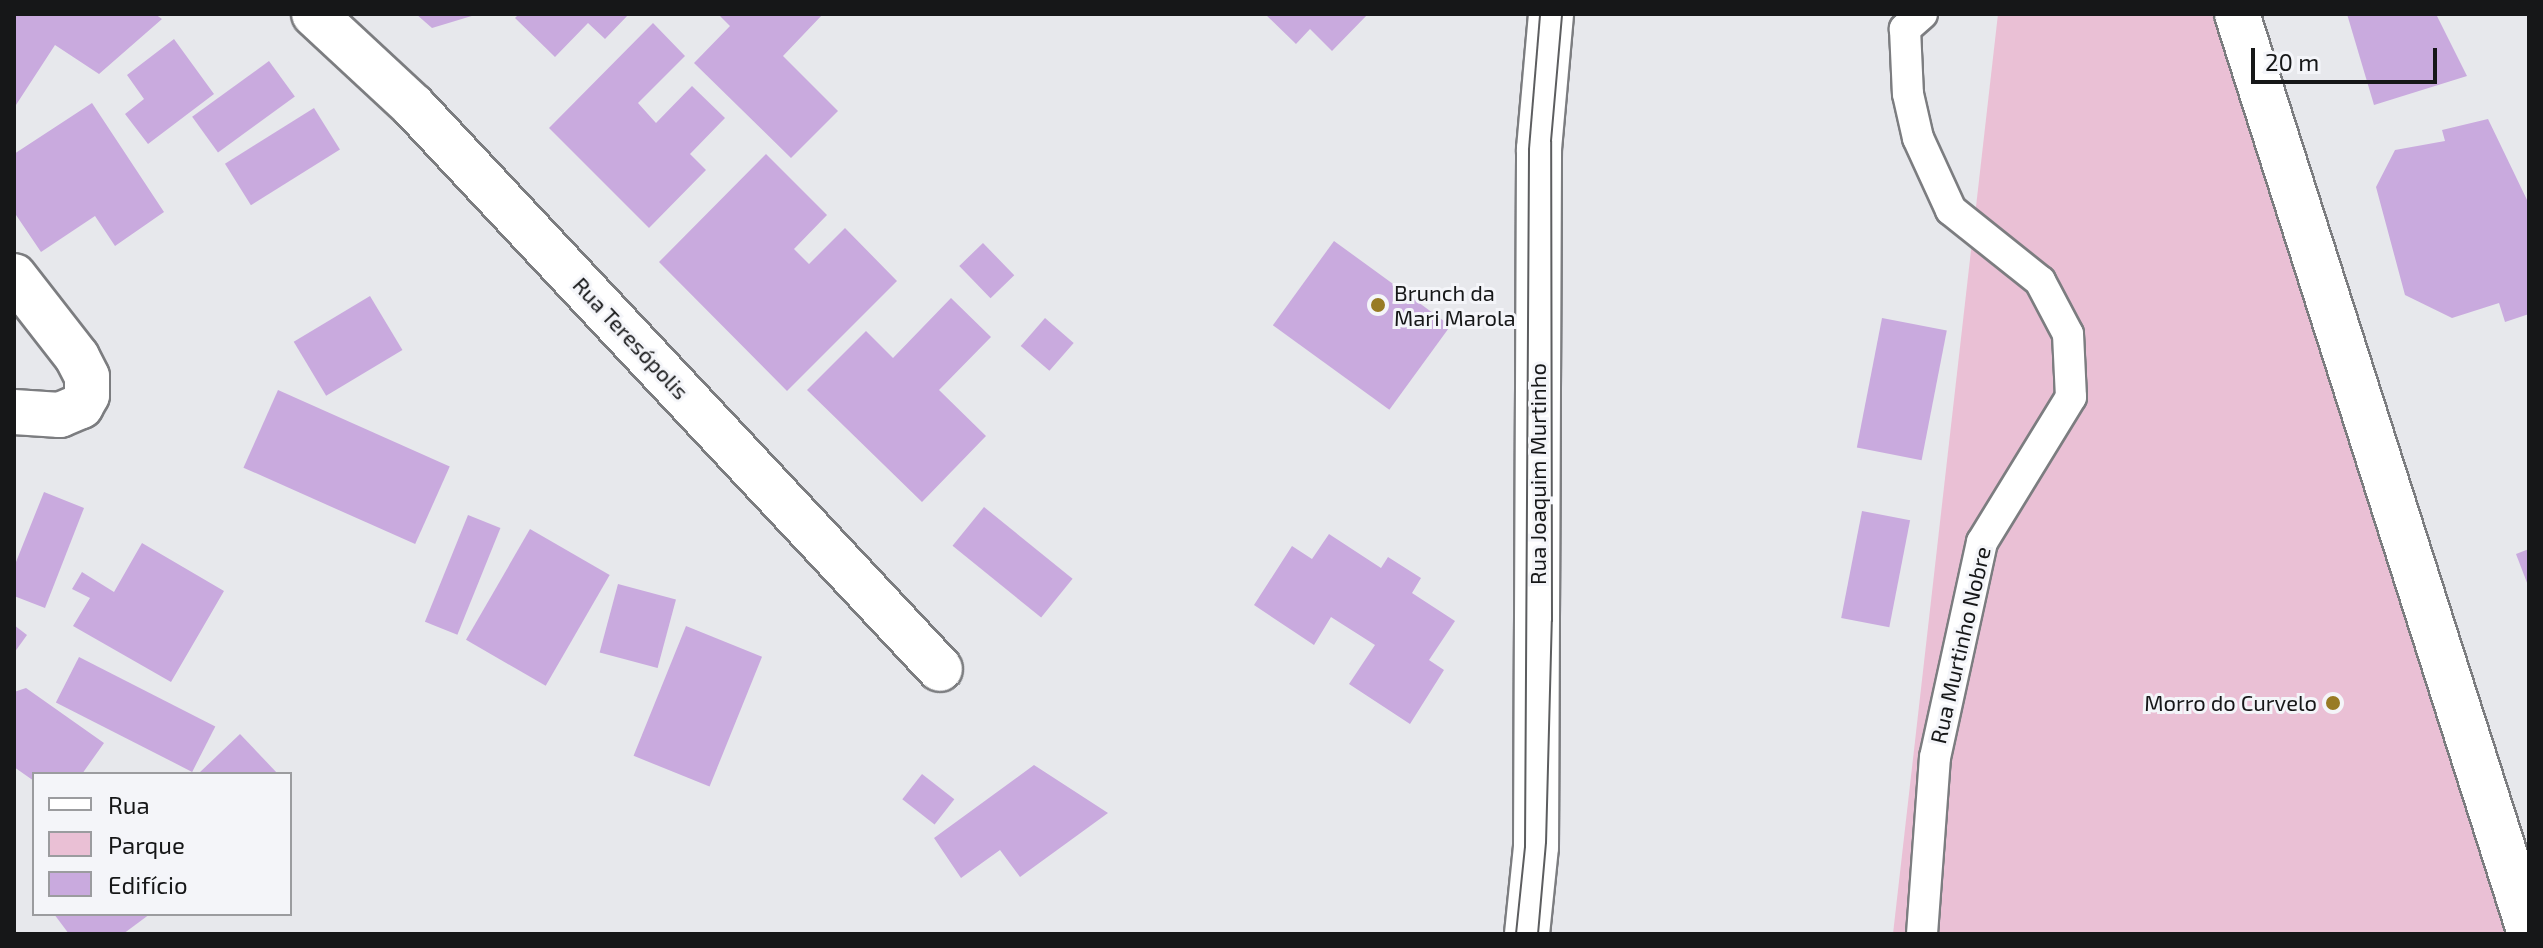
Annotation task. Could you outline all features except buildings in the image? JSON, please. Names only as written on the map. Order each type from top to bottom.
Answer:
[{"type":"street","name":"Rua Teresópolis","points":[[314,14],[413,106],[940,669]]},
{"type":"street","name":"Rua Joaquim Murtinho","points":[[1527,934],[1536,847],[1539,149],[1551,14]]},
{"type":"street","points":[[2237,14],[2529,930]]},
{"type":"street","points":[[14,276],[77,357],[87,377],[87,395],[81,406],[60,415],[14,412]]},
{"type":"lane","name":"Rua Murtinho Nobre","points":[[1922,14],[1905,29],[1908,94],[1918,138],[1951,210],[2040,281],[2068,334],[2071,397],[1982,542],[1935,757],[1922,934]]},
{"type":"green space","points":[[1998,14],[2229,14],[2520,934],[1893,934]]},
{"type":"tram line","points":[[1516,934],[1525,847],[1529,149],[1540,14]]},
{"type":"tram line","points":[[1538,934],[1546,843],[1552,621],[1551,141],[1562,14]]},
{"type":"place","name":"Brunch da Mari Marola","points":[[1378,305]]},
{"type":"place","name":"Morro do Curvelo","points":[[2333,703]]}]
